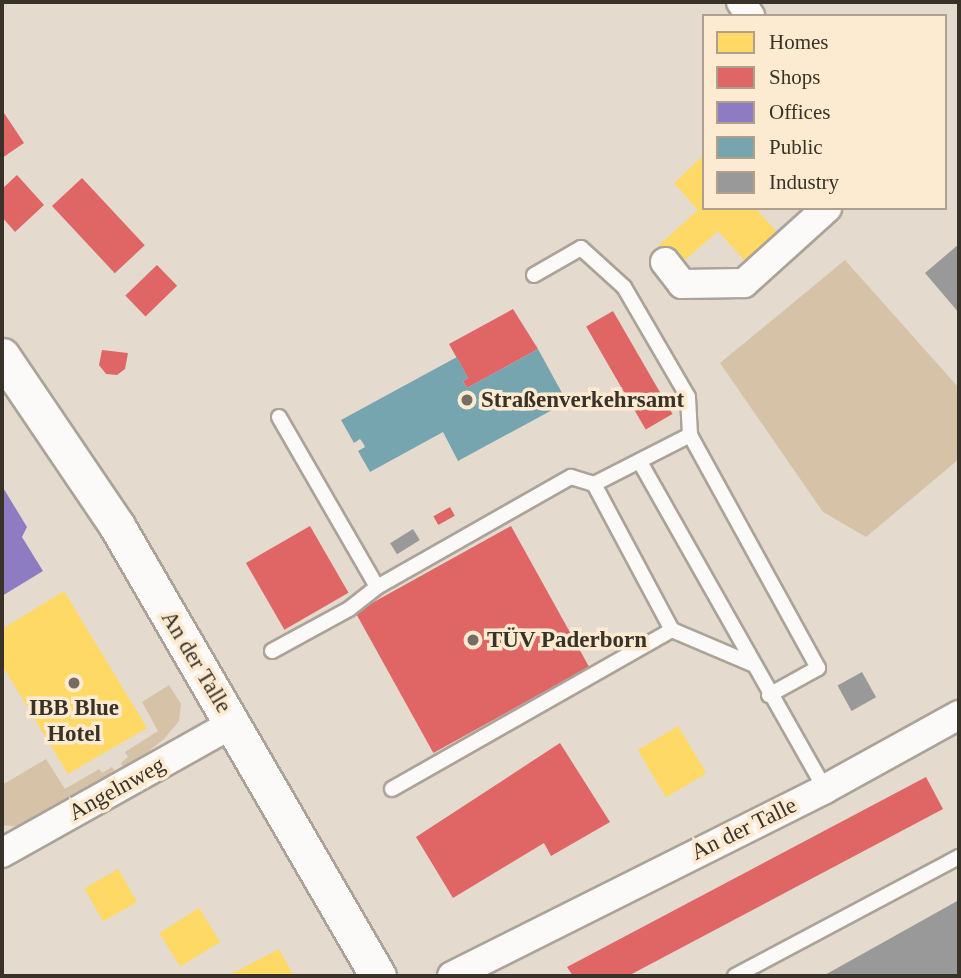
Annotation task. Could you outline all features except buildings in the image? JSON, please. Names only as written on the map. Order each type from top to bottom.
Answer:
[{"type":"street","points":[[665,262],[682,284],[744,283],[825,210]]},
{"type":"street","name":"An der Talle","points":[[2,356],[117,526],[378,976]]},
{"type":"street","name":"An der Talle","points":[[452,976],[825,789],[959,715]]},
{"type":"street","name":"Angelnweg","points":[[2,853],[232,724]]},
{"type":"lane","points":[[534,275],[582,248],[624,287],[688,397],[690,435],[818,668],[769,695]]},
{"type":"lane","points":[[279,417],[377,587]]},
{"type":"lane","points":[[272,652],[349,609],[377,587],[571,477],[594,484],[690,435]]},
{"type":"lane","points":[[640,462],[769,695],[825,789]]},
{"type":"lane","points":[[594,484],[672,630],[752,664]]},
{"type":"lane","points":[[392,789],[672,630]]},
{"type":"lane","points":[[735,976],[959,857]]},
{"type":"shaded area","points":[[845,260],[959,388],[959,459],[866,537],[823,512],[720,363]]},
{"type":"shaded area","points":[[169,685],[181,704],[179,721],[164,739],[125,770],[121,763],[128,757],[125,752],[158,731],[142,702]]},
{"type":"shaded area","points":[[46,759],[65,789],[99,769],[102,773],[112,767],[117,774],[20,827],[2,825],[2,785]]},
{"type":"place","name":"Straßenverkehrsamt","points":[[467,400]]},
{"type":"place","name":"TÜV Paderborn","points":[[473,640]]},
{"type":"place","name":"IBB Blue Hotel","points":[[74,683]]}]
